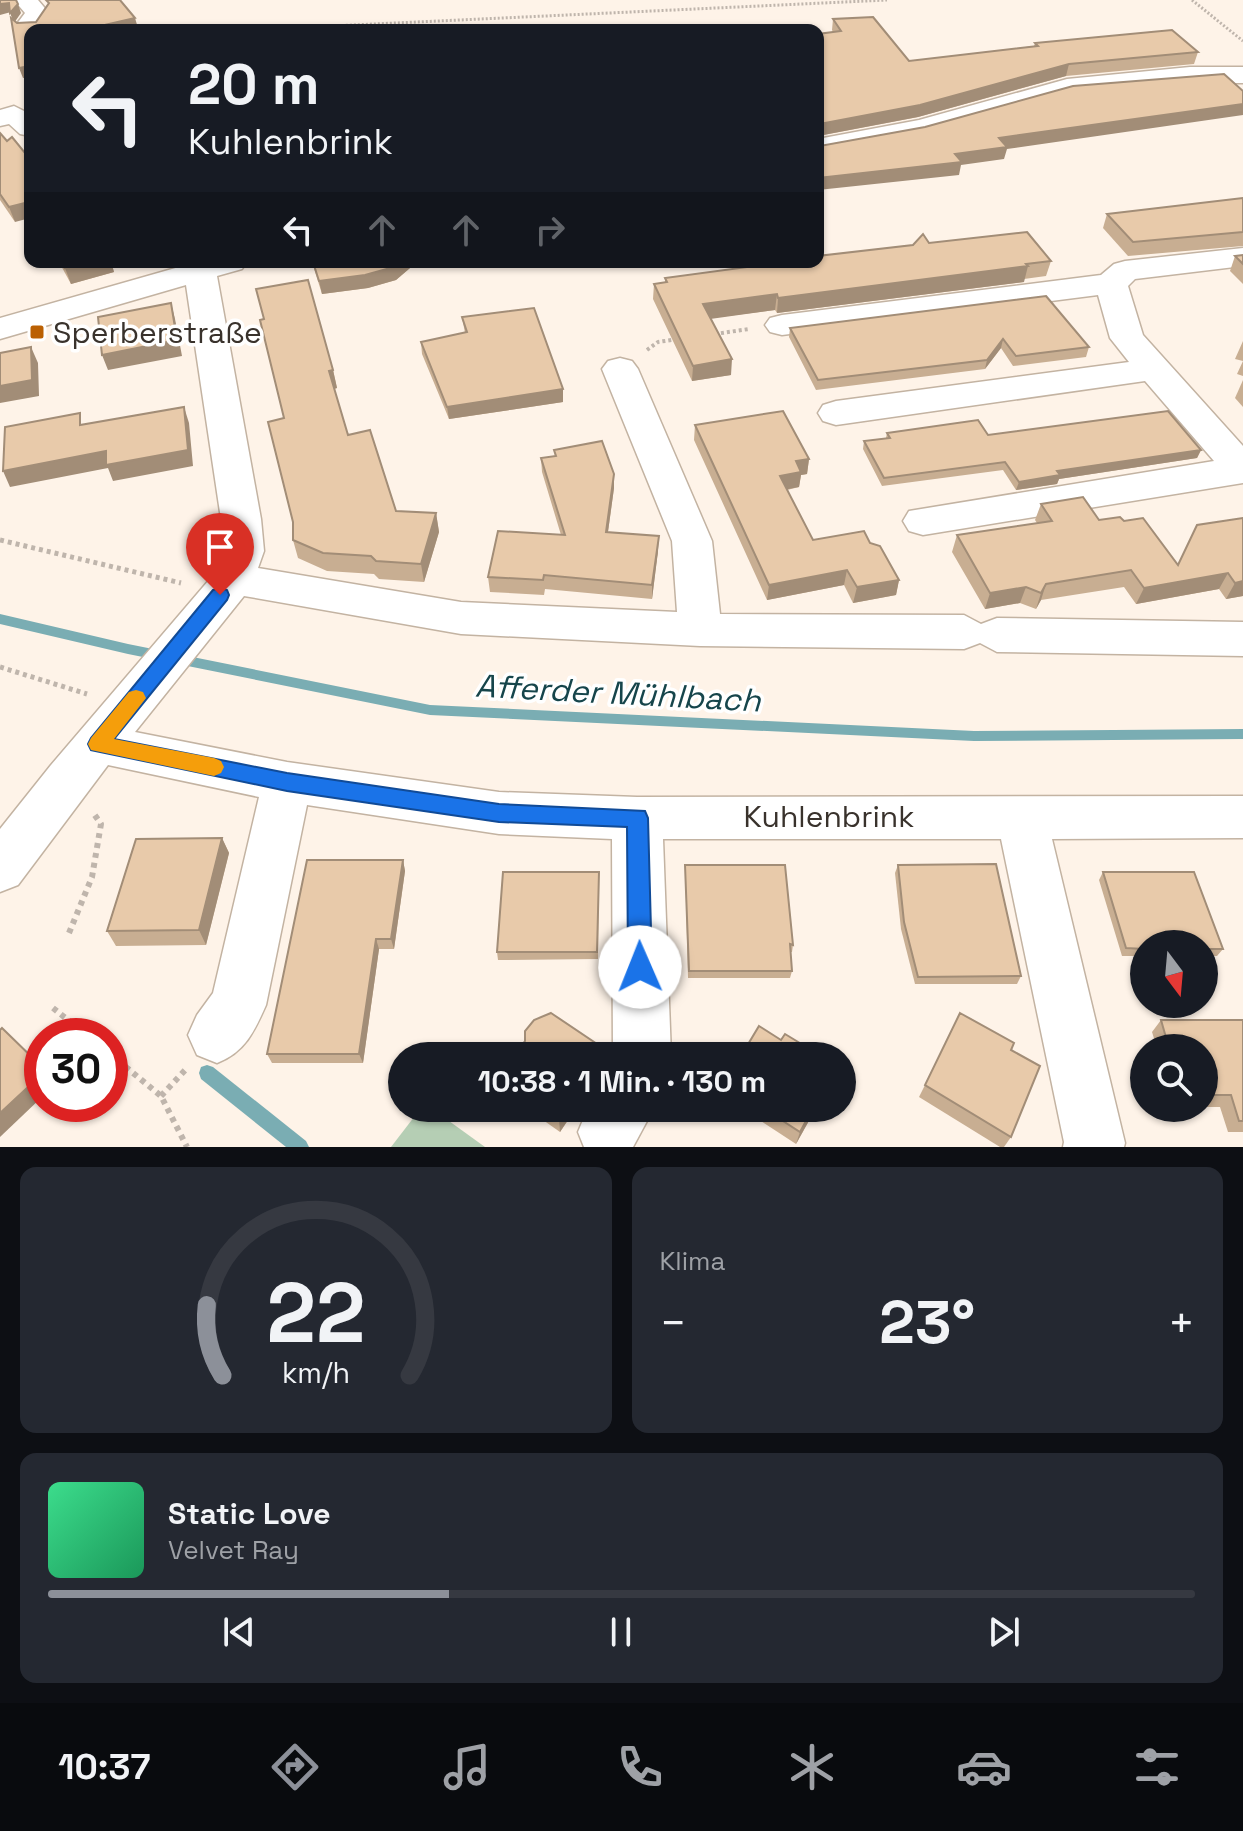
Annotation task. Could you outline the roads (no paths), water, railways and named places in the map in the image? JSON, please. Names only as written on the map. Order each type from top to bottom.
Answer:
[{"type":"street","points":[[26,0],[37,13],[29,24]]},
{"type":"street","points":[[824,146],[922,128],[1067,87],[1190,75],[1243,75]]},
{"type":"street","points":[[0,118],[14,114],[24,123]]},
{"type":"street","points":[[782,325],[1111,284],[1125,271],[1243,257]]},
{"type":"street","points":[[0,329],[198,268]]},
{"type":"street","points":[[0,869],[83,762],[234,579],[243,551],[241,519],[208,268]]},
{"type":"street","points":[[1111,284],[1127,338],[1238,458]]},
{"type":"street","points":[[620,369],[692,541],[700,630]]},
{"type":"street","points":[[836,413],[1153,369]]},
{"type":"street","points":[[923,521],[1238,458]]},
{"type":"street","points":[[234,579],[461,618],[700,630],[1243,639]]},
{"type":"street","name":"Kuhlenbrink","points":[[83,762],[287,782],[499,813],[637,818],[1243,817]]},
{"type":"street","points":[[217,1035],[238,1005],[287,782]]},
{"type":"street","points":[[1021,815],[1095,1143],[1093,1147]]},
{"type":"street","points":[[637,818],[642,1042]]},
{"type":"waterway","name":"Afferder Mühlbach","points":[[0,619],[128,649],[430,710],[974,736],[1243,734]]},
{"type":"waterway","points":[[207,1073],[300,1147]]},
{"type":"place","name":"Sperberstraße","points":[[37,332]]}]
